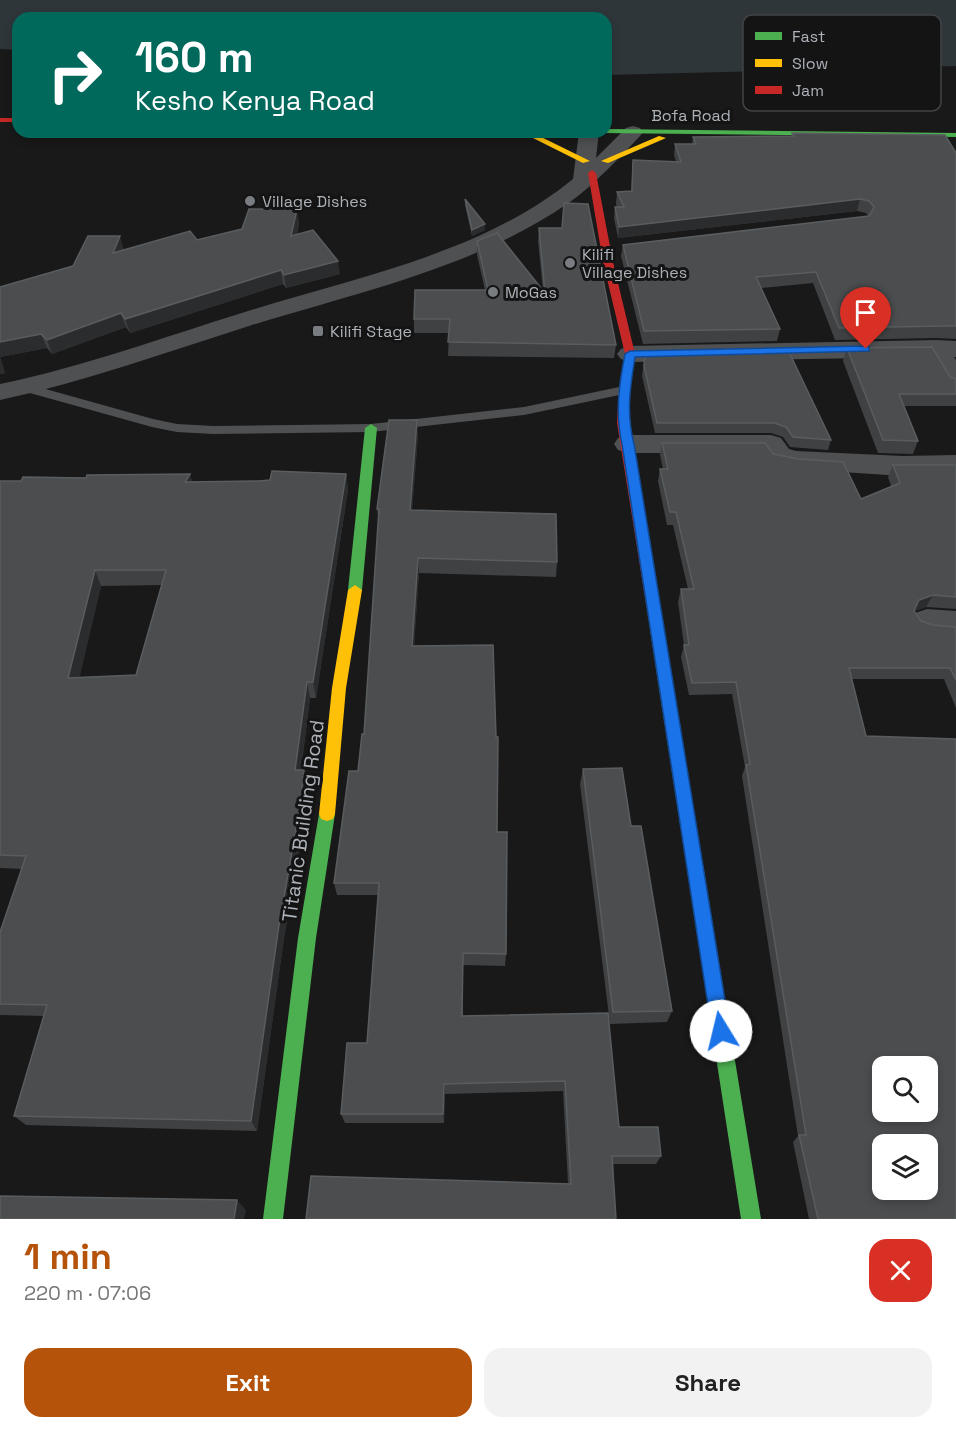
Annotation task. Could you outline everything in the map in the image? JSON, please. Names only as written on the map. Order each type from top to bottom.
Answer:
[{"type":"street","name":"Bofa Road","points":[[612,131],[956,135]]},
{"type":"street","points":[[592,169],[677,131]]},
{"type":"street","points":[[12,389],[171,344],[435,261],[492,237],[562,197],[633,132]]},
{"type":"street","points":[[536,138],[592,169]]},
{"type":"street","points":[[589,138],[592,169],[606,249],[630,354],[624,390],[623,423],[751,1219]]},
{"type":"street","points":[[606,249],[629,246]]},
{"type":"street","points":[[630,354],[946,348],[956,382]]},
{"type":"street","name":"Titanic Building Road","points":[[273,1219],[307,938],[326,821],[339,688],[354,596],[371,428]]},
{"type":"street","points":[[628,444],[771,444],[780,457],[796,460],[903,466],[956,465]]},
{"type":"lane","points":[[12,389],[177,428],[213,430],[371,428],[524,411],[624,390]]},
{"type":"shaded area","points":[[0,0],[956,0],[956,66],[941,66],[941,15],[743,15],[743,71],[612,75],[612,12],[12,12],[12,50],[0,49]]},
{"type":"building","points":[[792,133],[945,135],[956,153],[956,326],[839,328],[816,272],[756,277],[780,329],[644,331],[623,245],[869,216],[874,207],[869,201],[860,199],[619,227],[615,207],[624,207],[617,192],[632,191],[633,160],[681,162],[675,144],[696,144],[693,137],[794,136]]},
{"type":"building","points":[[465,199],[485,224],[472,230]]},
{"type":"building","points":[[564,203],[588,204],[616,345],[448,342],[450,319],[414,319],[415,290],[488,290],[477,241],[497,233],[545,293],[539,228],[562,228]]},
{"type":"building","points":[[249,209],[297,209],[291,236],[313,230],[338,261],[284,275],[281,270],[125,319],[121,313],[47,340],[41,334],[0,342],[0,287],[73,266],[88,236],[120,236],[113,253],[190,231],[197,240],[242,229]]},
{"type":"building","points":[[932,347],[950,377],[956,379],[956,394],[899,394],[918,441],[883,440],[847,348]]},
{"type":"building","points":[[789,352],[831,440],[793,437],[786,427],[774,423],[657,423],[644,366],[645,354]]},
{"type":"building","points":[[389,420],[417,420],[410,510],[556,514],[557,562],[418,558],[412,646],[493,645],[496,737],[498,737],[497,832],[507,832],[506,954],[463,953],[462,1016],[608,1013],[619,1127],[658,1127],[661,1156],[612,1156],[616,1219],[306,1219],[311,1176],[571,1184],[565,1081],[444,1084],[443,1114],[341,1114],[347,1043],[367,1043],[379,883],[334,883],[349,771],[358,771],[362,734],[364,734],[379,509],[377,509]]},
{"type":"building","points":[[662,443],[765,443],[773,454],[799,459],[843,462],[861,499],[900,483],[893,465],[956,465],[956,597],[933,595],[919,600],[914,611],[921,621],[933,625],[956,627],[956,680],[950,668],[849,668],[866,736],[956,739],[956,1219],[818,1219],[799,1135],[806,1135],[746,765],[750,764],[736,682],[692,683],[684,645],[689,645],[681,589],[694,589],[676,512],[670,512],[660,469],[668,469]]},
{"type":"building","points":[[272,471],[346,474],[313,682],[307,682],[295,770],[304,770],[300,807],[279,925],[251,1121],[14,1116],[47,1005],[0,1004],[0,932],[26,856],[0,855],[0,481],[21,481],[23,477],[86,478],[87,475],[190,474],[185,482],[270,480]],"holes":[[[95,570],[166,570],[136,675],[68,678]]]},
{"type":"building","points":[[622,768],[631,826],[641,826],[672,1011],[613,1012],[583,769]]},
{"type":"building","points":[[0,1196],[237,1200],[234,1219],[0,1219]]},
{"type":"traffic: fast","points":[[612,131],[956,135]]},
{"type":"traffic: fast","points":[[355,590],[371,428]]},
{"type":"traffic: fast","points":[[273,1219],[307,938],[327,814]]},
{"type":"traffic: fast","points":[[719,1018],[751,1219]]},
{"type":"traffic: slow","points":[[538,138],[586,161]]},
{"type":"traffic: slow","points":[[605,161],[662,138]]},
{"type":"traffic: slow","points":[[327,814],[339,688],[355,590]]},
{"type":"traffic: slow","points":[[656,622],[719,1018]]},
{"type":"traffic: jam","points":[[0,120],[12,120]]},
{"type":"traffic: jam","points":[[592,173],[608,262],[630,354],[624,390],[623,423],[656,622]]},
{"type":"place","name":"Village Dishes","points":[[250,201]]},
{"type":"place","name":"Kilifi Village Dishes","points":[[570,263]]},
{"type":"place","name":"MoGas","points":[[493,292]]},
{"type":"place","name":"Kilifi Stage","points":[[318,331]]},
{"type":"route","points":[[721,1031],[623,423],[624,390],[630,354],[866,349]]}]
